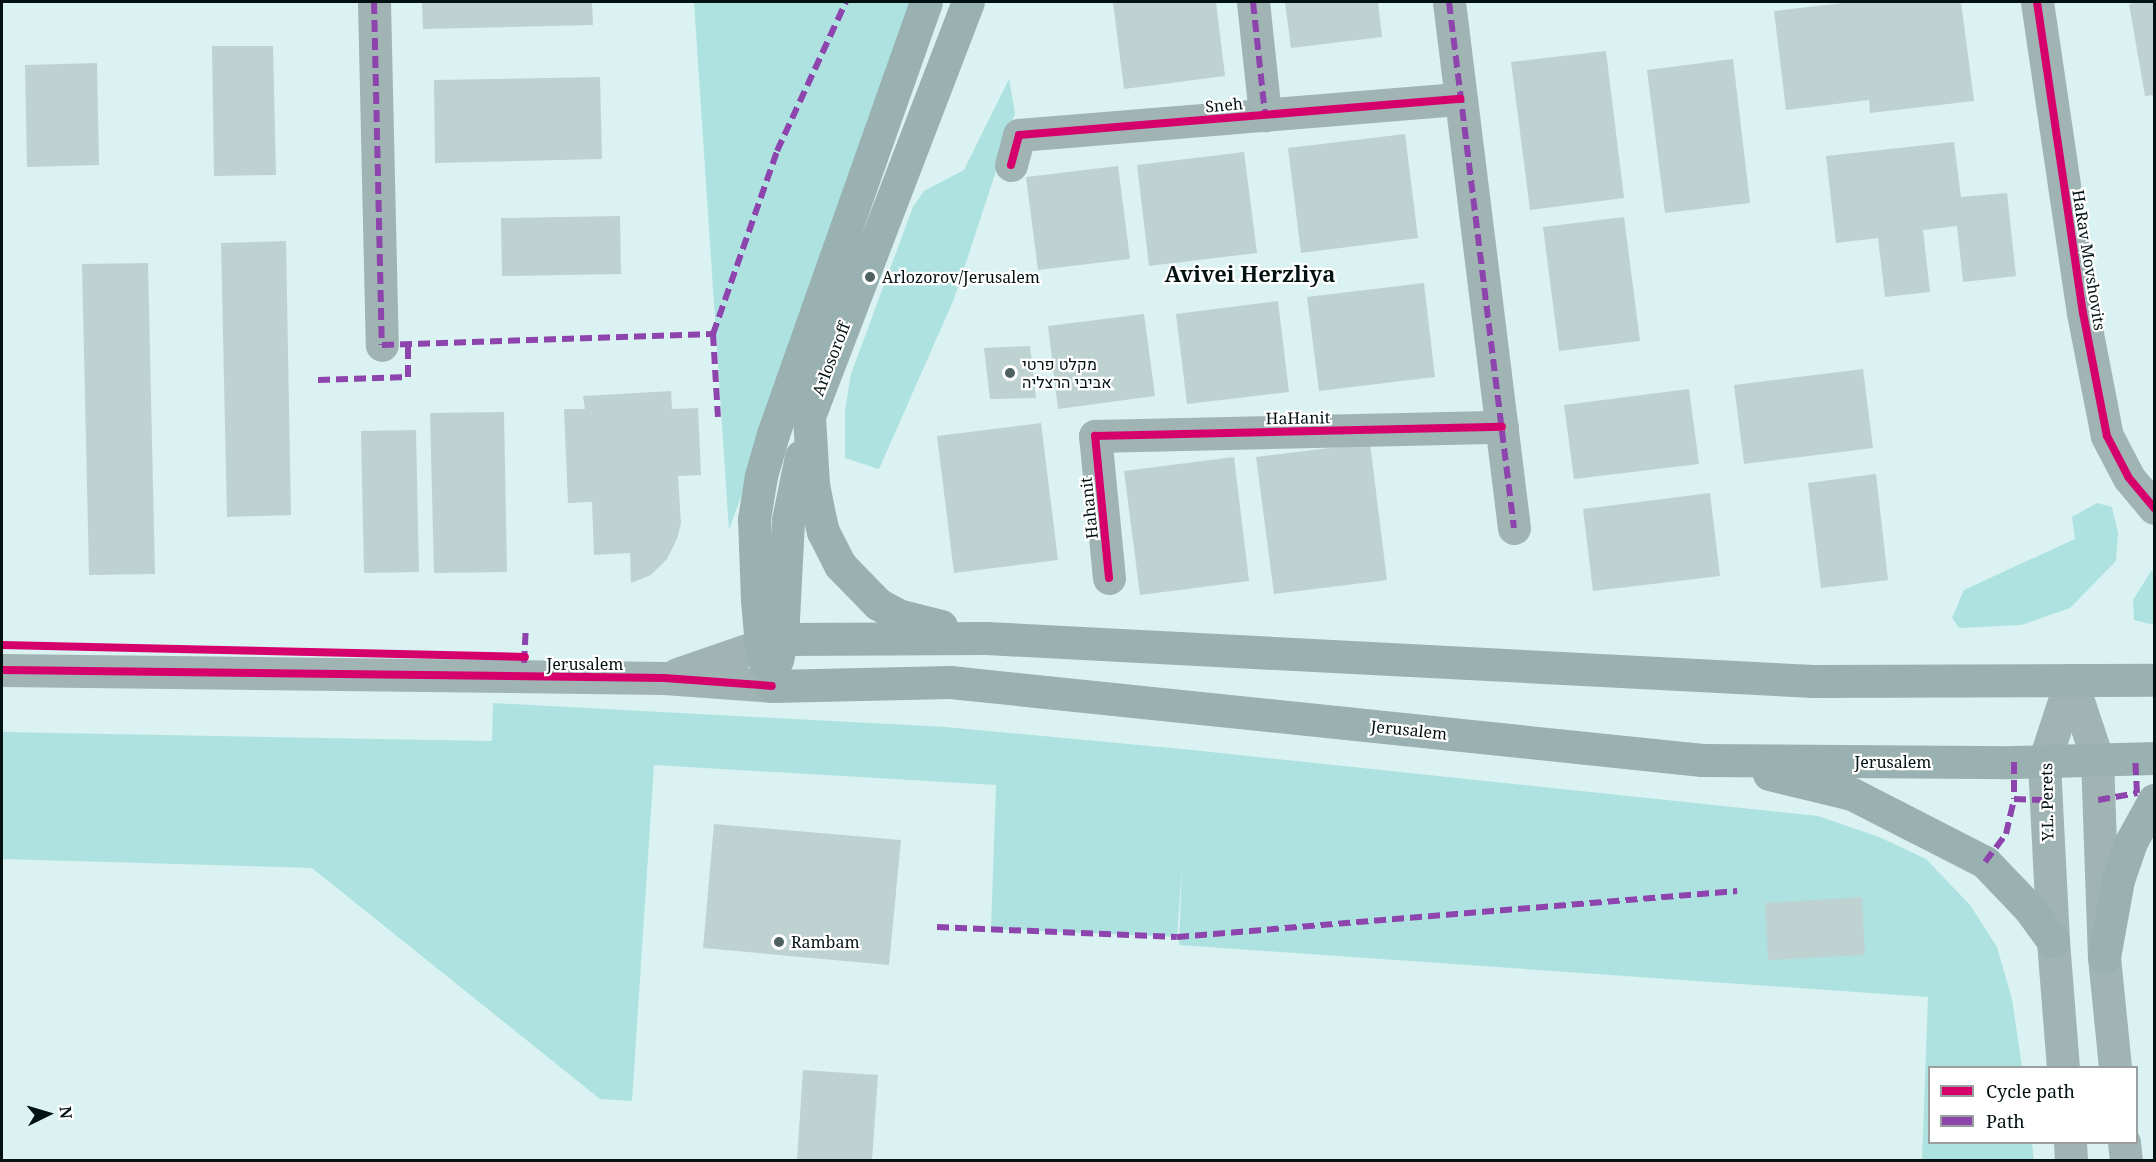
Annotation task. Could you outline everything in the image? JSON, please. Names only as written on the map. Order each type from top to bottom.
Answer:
[{"type":"main road","name":"Arlosoroff","points":[[771,642],[754,519],[761,476],[773,434],[926,2]]},
{"type":"main road","name":"Arlosoroff","points":[[968,2],[809,416],[813,484],[818,510],[823,532],[840,565],[878,604],[898,615],[986,638]]},
{"type":"main road","points":[[772,686],[771,642],[788,520],[809,416]]},
{"type":"main road","points":[[771,642],[986,638],[1813,681],[2154,680]]},
{"type":"main road","name":"Jerusalem","points":[[772,686],[950,682],[1702,760],[2044,762],[2097,758],[2154,758]]},
{"type":"main road","points":[[1702,760],[1852,794],[1915,825],[1985,862],[2029,908],[2053,941]]},
{"type":"main road","points":[[2104,957],[2118,879],[2131,842],[2154,800]]},
{"type":"street","points":[[374,2],[382,345]]},
{"type":"street","name":"Sneh","points":[[1253,2],[1265,115]]},
{"type":"street","points":[[1449,2],[1514,528]]},
{"type":"street","name":"HaRav Movshovits","points":[[2037,2],[2083,313],[2107,436],[2129,478],[2154,508]]},
{"type":"street","name":"Sneh","points":[[1011,165],[1019,135],[1461,99]]},
{"type":"street","name":"HaHanit","points":[[1095,436],[1502,427]]},
{"type":"street","name":"Hahanit","points":[[1095,436],[1109,578]]},
{"type":"street","name":"Jerusalem","points":[[664,678],[771,642]]},
{"type":"street","name":"Jerusalem","points":[[2,670],[664,678],[772,686]]},
{"type":"street","points":[[2071,680],[2097,758],[2104,957],[2115,1066]]},
{"type":"street","name":"Y.L. Perets","points":[[2063,1066],[2053,941],[2044,762],[2071,680]]},
{"type":"street","points":[[2070,1144],[2071,1161]]},
{"type":"street","points":[[2124,1144],[2126,1161]]},
{"type":"shaded area","points":[[694,2],[911,2],[801,330],[729,530]]},
{"type":"shaded area","points":[[1009,79],[1015,113],[954,299],[879,469],[845,458],[845,410],[851,374],[913,207],[924,191],[964,170]]},
{"type":"shaded area","points":[[2097,503],[2112,507],[2118,533],[2116,561],[2070,608],[2021,625],[1959,628],[1952,618],[1964,590],[2075,539],[2072,517]]},
{"type":"shaded area","points":[[2151,571],[2154,572],[2154,625],[2134,620],[2133,600]]},
{"type":"shaded area","points":[[493,703],[945,727],[1182,749],[1818,816],[1879,837],[1926,859],[1970,905],[1997,947],[2012,999],[2022,1066],[1928,1066],[1928,1144],[2032,1144],[2034,1160],[1922,1160],[1928,997],[1179,945],[1182,867],[1177,937],[991,929],[996,785],[654,765],[632,1101],[600,1099],[312,868],[2,859],[2,732],[492,741]]},
{"type":"building","points":[[422,2],[592,2],[593,25],[423,29]]},
{"type":"building","points":[[1113,2],[1216,2],[1225,76],[1124,89]]},
{"type":"building","points":[[1285,2],[1378,2],[1382,37],[1291,48]]},
{"type":"building","points":[[1852,2],[1961,2],[1974,101],[1870,113],[1869,100],[1786,110],[1774,11]]},
{"type":"building","points":[[2154,2],[2154,95],[2145,96],[2129,4]]},
{"type":"building","points":[[212,46],[273,46],[276,175],[214,176]]},
{"type":"building","points":[[1606,51],[1624,198],[1530,210],[1511,62]]},
{"type":"building","points":[[1733,59],[1750,203],[1665,213],[1647,70]]},
{"type":"building","points":[[97,63],[99,165],[27,167],[25,65]]},
{"type":"building","points":[[600,77],[602,159],[435,163],[434,80]]},
{"type":"building","points":[[1405,134],[1418,238],[1301,253],[1288,148]]},
{"type":"building","points":[[1954,142],[1961,197],[2007,193],[2016,276],[1963,282],[1957,226],[1923,230],[1930,292],[1885,297],[1878,238],[1836,243],[1826,156]]},
{"type":"building","points":[[1244,152],[1257,253],[1149,266],[1137,165]]},
{"type":"building","points":[[1118,166],[1130,259],[1038,270],[1026,177]]},
{"type":"building","points":[[620,216],[621,274],[502,276],[501,218]]},
{"type":"building","points":[[1624,217],[1640,341],[1559,351],[1543,227]]},
{"type":"building","points":[[286,241],[291,515],[227,517],[221,243]]},
{"type":"building","points":[[148,263],[155,574],[89,575],[82,264]]},
{"type":"building","points":[[1424,283],[1435,377],[1319,391],[1307,297]]},
{"type":"building","points":[[1278,301],[1289,392],[1187,404],[1176,314]]},
{"type":"building","points":[[1144,314],[1155,396],[1058,409],[1048,326]]},
{"type":"building","name":"מקלט פרטי אביבי הרצליה","points":[[1030,346],[1036,398],[990,399],[984,348]]},
{"type":"building","points":[[1863,369],[1873,448],[1744,464],[1734,385]]},
{"type":"building","points":[[1689,389],[1699,464],[1574,479],[1564,405]]},
{"type":"building","points":[[671,391],[672,409],[698,408],[701,475],[678,476],[681,523],[677,539],[667,559],[651,575],[631,583],[630,553],[594,555],[592,502],[568,503],[564,409],[585,409],[583,396]]},
{"type":"building","points":[[504,412],[507,572],[434,573],[430,413]]},
{"type":"building","points":[[1041,423],[1058,560],[954,573],[937,436]]},
{"type":"building","points":[[416,430],[419,572],[364,573],[361,431]]},
{"type":"building","points":[[1370,443],[1387,580],[1274,594],[1256,457]]},
{"type":"building","points":[[1234,457],[1249,581],[1140,595],[1124,471]]},
{"type":"building","points":[[1876,474],[1888,580],[1821,588],[1808,483]]},
{"type":"building","points":[[1710,493],[1720,576],[1593,591],[1583,509]]},
{"type":"building","points":[[714,824],[901,840],[889,965],[703,948]]},
{"type":"building","points":[[1862,897],[1865,955],[1768,960],[1765,903]]},
{"type":"building","points":[[803,1070],[878,1075],[872,1160],[797,1160]]},
{"type":"marked path","points":[[374,2],[382,345],[713,334],[718,417]]},
{"type":"marked path","points":[[713,334],[777,151],[846,2]]},
{"type":"marked path","points":[[1253,2],[1265,115]]},
{"type":"marked path","points":[[1449,2],[1514,528]]},
{"type":"marked path","points":[[318,380],[408,377],[408,345]]},
{"type":"marked path","points":[[524,663],[526,630]]},
{"type":"marked path","points":[[2098,800],[2137,793],[2135,758]]},
{"type":"marked path","points":[[2014,762],[2014,799],[2046,800]]},
{"type":"marked path","points":[[1985,862],[2006,834],[2014,799]]},
{"type":"marked path","points":[[937,927],[1177,937],[1737,891]]},
{"type":"cycle path","points":[[2037,2],[2083,313],[2107,436],[2129,478],[2154,508]]},
{"type":"cycle path","points":[[1011,165],[1019,135],[1461,99]]},
{"type":"cycle path","points":[[1109,578],[1095,436],[1502,427]]},
{"type":"cycle path","points":[[2,645],[525,657]]},
{"type":"cycle path","points":[[2,670],[664,678],[772,686]]},
{"type":"place","name":"Arlozorov/Jerusalem","points":[[870,277]]},
{"type":"place","name":"מקלט פרטי אביבי הרצליה","points":[[1010,373]]},
{"type":"place","name":"Rambam","points":[[779,942]]},
{"type":"district","name":"Avivei Herzliya","points":[[1250,274]]}]
